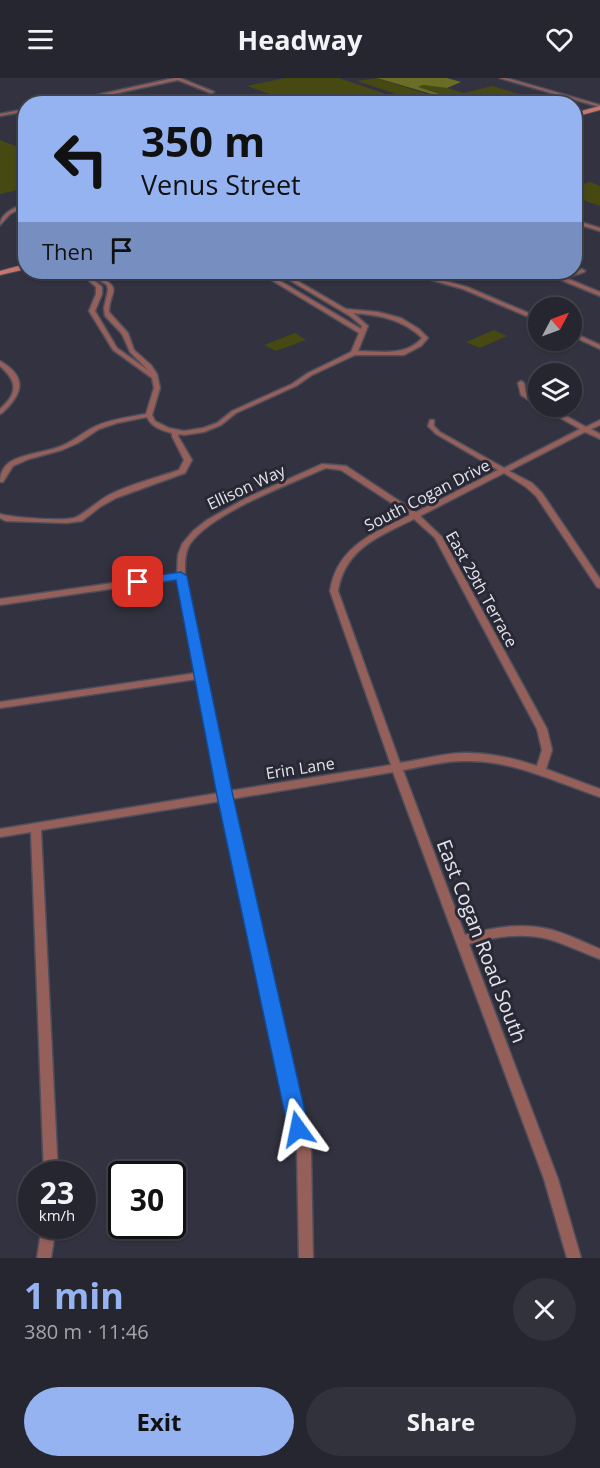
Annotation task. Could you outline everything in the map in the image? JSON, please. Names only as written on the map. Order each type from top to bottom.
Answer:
[{"type":"main road","points":[[582,113],[600,107]]},
{"type":"main road","points":[[0,273],[18,268]]},
{"type":"street","points":[[95,96],[177,78],[212,92]]},
{"type":"street","points":[[502,78],[563,96]]},
{"type":"street","points":[[582,102],[600,107]]},
{"type":"street","points":[[0,116],[18,112]]},
{"type":"street","points":[[0,224],[5,218],[18,211]]},
{"type":"street","points":[[582,224],[600,230]]},
{"type":"street","points":[[89,279],[99,287],[99,294],[92,311],[103,327],[108,342],[124,358],[157,380]]},
{"type":"street","points":[[101,279],[109,284],[111,290],[106,309],[107,315],[125,333],[130,350],[145,360],[157,380],[158,387],[149,416],[152,422],[176,432],[204,430],[219,424],[234,412],[294,385],[310,374],[354,353],[404,353],[419,345],[425,338],[416,327],[399,320],[380,314],[345,311]]},
{"type":"street","points":[[274,279],[363,333]]},
{"type":"street","points":[[291,279],[345,311],[365,326],[354,353]]},
{"type":"street","points":[[434,279],[487,297],[528,315]]},
{"type":"street","points":[[564,279],[600,294]]},
{"type":"street","points":[[582,339],[600,347]]},
{"type":"street","points":[[0,363],[15,376],[17,385],[15,394],[0,412]]},
{"type":"street","points":[[521,383],[523,394],[528,397]]},
{"type":"street","points":[[0,480],[10,465],[27,457],[60,449],[76,442],[97,428],[115,421],[149,416]]},
{"type":"street","points":[[562,417],[600,437]]},
{"type":"street","points":[[432,421],[431,426],[438,433],[529,485],[539,495],[600,585]]},
{"type":"street","name":"South Cogan Drive","points":[[351,638],[334,591],[341,565],[355,549],[370,538],[600,422]]},
{"type":"street","points":[[0,516],[9,519],[68,521],[79,519],[113,496],[182,471],[188,460],[175,436],[176,432]]},
{"type":"street","name":"Ellison Way","points":[[306,1258],[303,1152],[225,796],[181,576],[180,559],[193,533],[205,523],[325,466],[333,466]]},
{"type":"street","name":"East 29th Terrace","points":[[333,466],[343,468],[415,515],[438,537],[542,729],[547,750],[540,771]]},
{"type":"street","points":[[0,602],[181,576]]},
{"type":"street","name":"East Cogan Road South","points":[[351,638],[397,768],[551,1179],[574,1258]]},
{"type":"street","points":[[0,705],[201,675]]},
{"type":"street","name":"Erin Lane","points":[[0,833],[460,757],[480,756],[506,760],[600,793]]},
{"type":"street","points":[[36,828],[50,1161]]},
{"type":"street","points":[[461,941],[490,934],[530,931],[547,933],[600,954]]},
{"type":"street","points":[[44,1258],[47,1239]]},
{"type":"shaded area","points":[[285,78],[339,78],[392,96],[275,96],[247,86]]},
{"type":"shaded area","points":[[377,78],[433,96],[403,96],[357,81]]},
{"type":"shaded area","points":[[423,85],[447,88],[464,93],[492,86],[526,96],[446,96],[416,87]]},
{"type":"shaded area","points":[[0,140],[18,147],[18,190],[0,194]]},
{"type":"shaded area","points":[[590,182],[600,186],[600,206],[582,200],[582,185]]},
{"type":"shaded area","points":[[494,330],[507,336],[480,348],[466,342]]},
{"type":"shaded area","points":[[295,333],[306,340],[276,351],[264,345]]},
{"type":"green space","points":[[377,78],[447,78],[461,82],[447,88],[423,85],[418,87],[446,96],[438,96]]},
{"type":"green space","points":[[482,94],[492,96],[460,96]]},
{"type":"route","points":[[138,582],[181,576],[225,796],[298,1129]]}]
